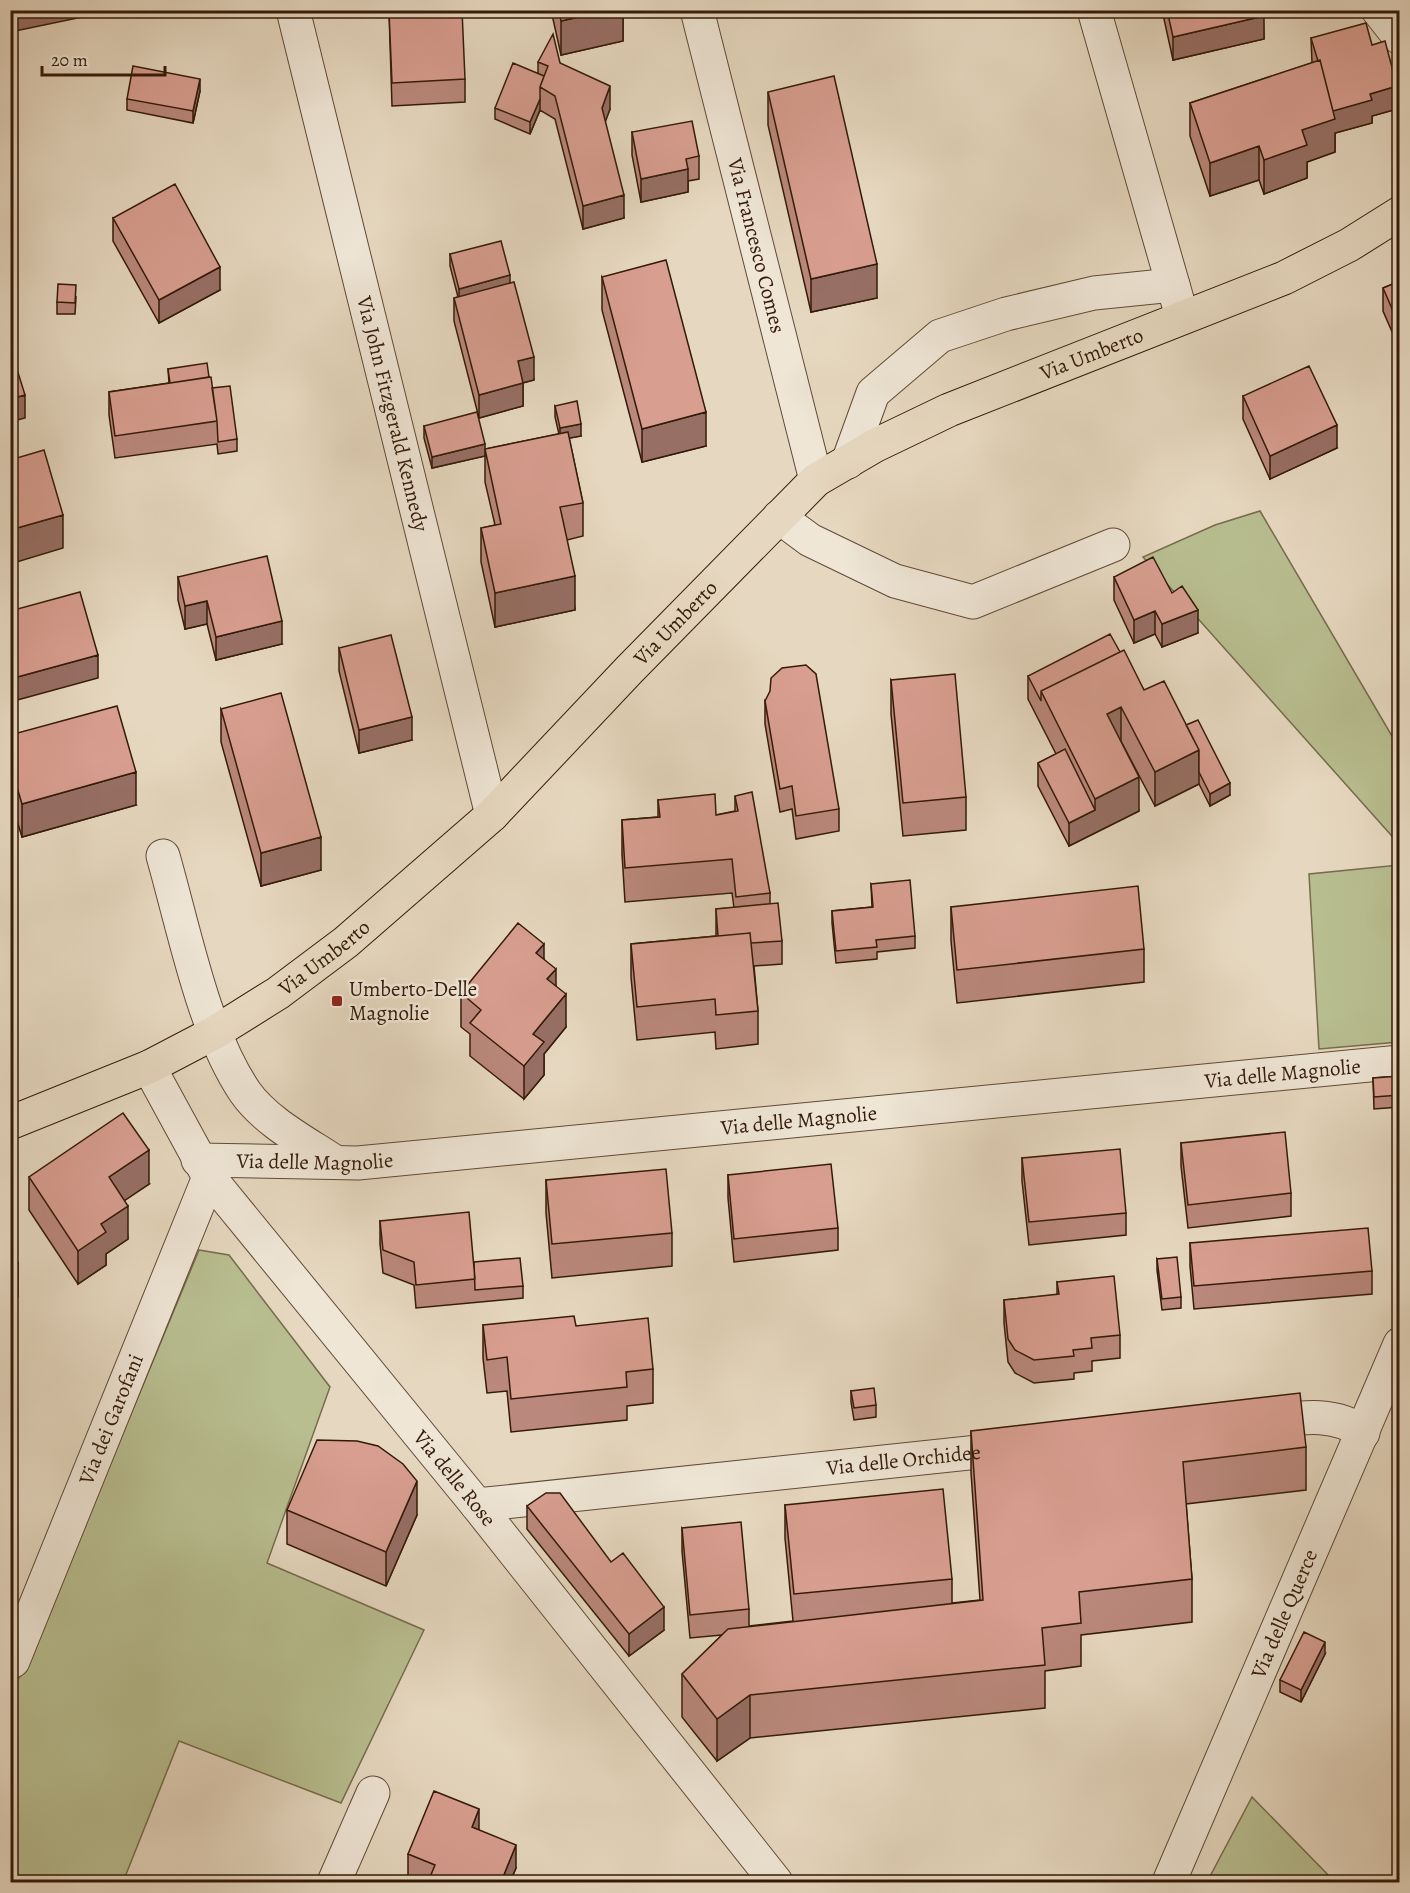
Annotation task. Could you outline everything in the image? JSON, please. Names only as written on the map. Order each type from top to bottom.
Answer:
[{"type":"main road","name":"Via Umberto","points":[[10,1123],[149,1067],[214,1033],[278,993],[346,942],[492,815],[816,480],[949,410],[1284,278],[1349,245],[1400,213]]},
{"type":"street","name":"Via John Fitzgerald Kennedy","points":[[293,10],[492,815]]},
{"type":"street","name":"Via Francesco Comes","points":[[697,10],[816,480]]},
{"type":"street","points":[[1094,10],[1183,319]]},
{"type":"street","points":[[1378,10],[1400,38]]},
{"type":"street","points":[[848,462],[873,393],[940,336],[1006,314],[1094,293],[1173,285]]},
{"type":"street","points":[[779,517],[810,540],[895,581],[973,602],[1113,544]]},
{"type":"street","points":[[163,856],[214,1033],[246,1093],[274,1121],[335,1162]]},
{"type":"street","name":"Via delle Magnolie","points":[[204,1168],[358,1163],[1400,1062]]},
{"type":"street","name":"Via delle Rose","points":[[149,1067],[204,1168],[477,1505],[776,1882]]},
{"type":"street","name":"Via dei Garofani","points":[[13,1661],[204,1168]]},
{"type":"street","name":"Via delle Querce","points":[[1168,1882],[1400,1344]]},
{"type":"street","points":[[1232,1425],[1315,1417],[1350,1422],[1363,1433]]},
{"type":"street","name":"Via delle Orchidee","points":[[477,1505],[1044,1445]]},
{"type":"street","points":[[334,1882],[373,1793]]},
{"type":"green space","points":[[1260,511],[1399,748],[1399,844],[1143,557],[1215,525]]},
{"type":"green space","points":[[1399,865],[1399,1042],[1319,1049],[1309,874]]},
{"type":"green space","points":[[199,1250],[229,1255],[330,1387],[267,1563],[424,1630],[341,1803],[179,1741],[123,1882],[11,1882],[10,1688],[24,1672]]},
{"type":"green space","points":[[1252,1797],[1335,1882],[1207,1882]]},
{"type":"building","points":[[462,10],[465,79],[392,83],[389,11]]},
{"type":"building","points":[[559,10],[609,10],[561,21]]},
{"type":"building","points":[[1167,10],[1263,10],[1264,16],[1173,37]]},
{"type":"building","points":[[1366,23],[1372,45],[1385,41],[1397,86],[1370,94],[1372,100],[1333,111],[1320,60],[1318,61],[1311,38]]},
{"type":"building","points":[[553,34],[560,63],[610,86],[602,108],[624,195],[583,206],[555,96],[540,87],[548,66],[538,62]]},
{"type":"building","points":[[1320,60],[1335,119],[1302,130],[1307,145],[1264,160],[1259,146],[1210,163],[1190,103]]},
{"type":"building","points":[[513,63],[544,76],[540,87],[540,99],[530,122],[495,108]]},
{"type":"building","points":[[133,66],[200,79],[193,111],[127,99]]},
{"type":"building","points":[[834,76],[877,264],[811,279],[768,92]]},
{"type":"building","points":[[692,121],[699,156],[686,159],[688,169],[641,179],[632,132]]},
{"type":"building","points":[[175,184],[220,267],[159,300],[113,218]]},
{"type":"building","points":[[501,241],[510,275],[459,289],[450,254]]},
{"type":"building","points":[[666,260],[706,412],[642,429],[602,277]]},
{"type":"building","points":[[1400,281],[1400,327],[1383,288]]},
{"type":"building","points":[[514,282],[534,357],[518,361],[523,383],[479,395],[454,298]]},
{"type":"building","points":[[58,284],[76,285],[75,303],[57,302]]},
{"type":"building","points":[[10,347],[25,395],[10,399]]},
{"type":"building","points":[[207,363],[209,377],[170,383],[168,369]]},
{"type":"building","points":[[1309,366],[1337,425],[1270,456],[1243,396]]},
{"type":"building","points":[[211,377],[217,421],[115,436],[109,392]]},
{"type":"building","points":[[230,386],[237,439],[218,442],[212,388]]},
{"type":"building","points":[[577,401],[581,424],[560,428],[555,406]]},
{"type":"building","points":[[477,412],[485,444],[432,457],[424,426]]},
{"type":"building","points":[[568,432],[583,503],[560,507],[575,576],[495,593],[481,528],[501,524],[485,449]]},
{"type":"building","points":[[44,450],[63,515],[10,530],[10,460]]},
{"type":"building","points":[[267,556],[282,621],[216,637],[207,601],[185,606],[178,577]]},
{"type":"building","points":[[1153,557],[1172,593],[1182,586],[1198,610],[1162,624],[1155,611],[1134,620],[1114,577]]},
{"type":"building","points":[[80,592],[98,655],[10,679],[10,611]]},
{"type":"building","points":[[1110,634],[1120,652],[1041,691],[1041,701],[1028,676]]},
{"type":"building","points":[[391,635],[412,717],[359,730],[339,648]]},
{"type":"building","points":[[1124,650],[1144,690],[1164,681],[1199,750],[1155,772],[1121,707],[1107,714],[1139,777],[1095,799],[1041,691]]},
{"type":"building","points":[[806,665],[816,674],[839,809],[796,816],[792,786],[780,789],[765,701],[770,691],[771,678],[782,668]]},
{"type":"building","points":[[955,674],[966,797],[903,803],[891,680]]},
{"type":"building","points":[[281,693],[321,837],[261,853],[221,709]]},
{"type":"building","points":[[117,706],[136,772],[22,804],[10,764],[10,735]]},
{"type":"building","points":[[1198,720],[1230,783],[1210,794],[1199,772],[1199,750],[1186,725]]},
{"type":"building","points":[[1065,749],[1095,810],[1069,823],[1038,763]]},
{"type":"building","points":[[752,792],[770,893],[736,897],[732,859],[625,868],[622,820],[660,817],[658,800],[715,794],[716,815],[738,811],[735,796]]},
{"type":"building","points":[[910,880],[915,936],[876,940],[877,947],[836,951],[832,911],[873,907],[871,884]]},
{"type":"building","points":[[1138,886],[1144,949],[957,970],[951,907]]},
{"type":"building","points":[[778,903],[782,941],[751,943],[750,933],[718,936],[716,909]]},
{"type":"building","points":[[518,923],[544,944],[536,953],[556,969],[547,979],[566,994],[533,1034],[544,1042],[524,1066],[470,1023],[481,1010],[461,993]]},
{"type":"building","points":[[750,933],[758,1011],[716,1015],[715,999],[637,1007],[631,944]]},
{"type":"building","points":[[1400,1076],[1400,1095],[1374,1097],[1373,1078]]},
{"type":"building","points":[[123,1113],[149,1150],[109,1177],[128,1206],[101,1224],[106,1232],[78,1251],[29,1177]]},
{"type":"building","points":[[1285,1132],[1291,1193],[1188,1205],[1181,1143]]},
{"type":"building","points":[[1120,1149],[1126,1213],[1029,1222],[1022,1158]]},
{"type":"building","points":[[831,1164],[838,1228],[734,1239],[728,1175]]},
{"type":"building","points":[[666,1169],[672,1233],[552,1244],[546,1180]]},
{"type":"building","points":[[469,1212],[475,1279],[416,1285],[414,1262],[383,1250],[380,1221]]},
{"type":"building","points":[[1368,1228],[1372,1271],[1194,1286],[1190,1243]]},
{"type":"building","points":[[10,1253],[18,1263],[10,1269]]},
{"type":"building","points":[[1177,1257],[1181,1297],[1162,1299],[1157,1259]]},
{"type":"building","points":[[520,1258],[523,1286],[475,1290],[474,1262]]},
{"type":"building","points":[[1114,1276],[1120,1335],[1091,1338],[1092,1348],[1073,1350],[1074,1356],[1034,1360],[1015,1350],[1008,1339],[1004,1300],[1059,1294],[1057,1282]]},
{"type":"building","points":[[574,1316],[576,1326],[648,1318],[653,1369],[626,1372],[627,1387],[511,1399],[507,1357],[487,1360],[483,1325]]},
{"type":"building","points":[[874,1388],[876,1405],[854,1408],[851,1391]]},
{"type":"building","points":[[1300,1393],[1306,1447],[1183,1462],[1192,1579],[1079,1592],[1081,1623],[1042,1628],[1045,1665],[750,1695],[717,1719],[682,1674],[728,1629],[983,1600],[971,1431]]},
{"type":"building","points":[[317,1440],[357,1441],[378,1446],[403,1464],[417,1481],[386,1552],[287,1510]]},
{"type":"building","points":[[943,1489],[952,1579],[794,1594],[785,1505]]},
{"type":"building","points":[[546,1493],[560,1493],[611,1562],[623,1553],[664,1607],[629,1634],[527,1506]]},
{"type":"building","points":[[741,1522],[749,1609],[690,1615],[682,1528]]},
{"type":"building","points":[[1304,1632],[1325,1642],[1301,1690],[1280,1680]]},
{"type":"building","points":[[434,1791],[479,1809],[472,1827],[516,1845],[501,1882],[428,1882],[435,1865],[408,1854]]},
{"type":"place","name":"Umberto-Delle Magnolie","points":[[337,1001]]}]
